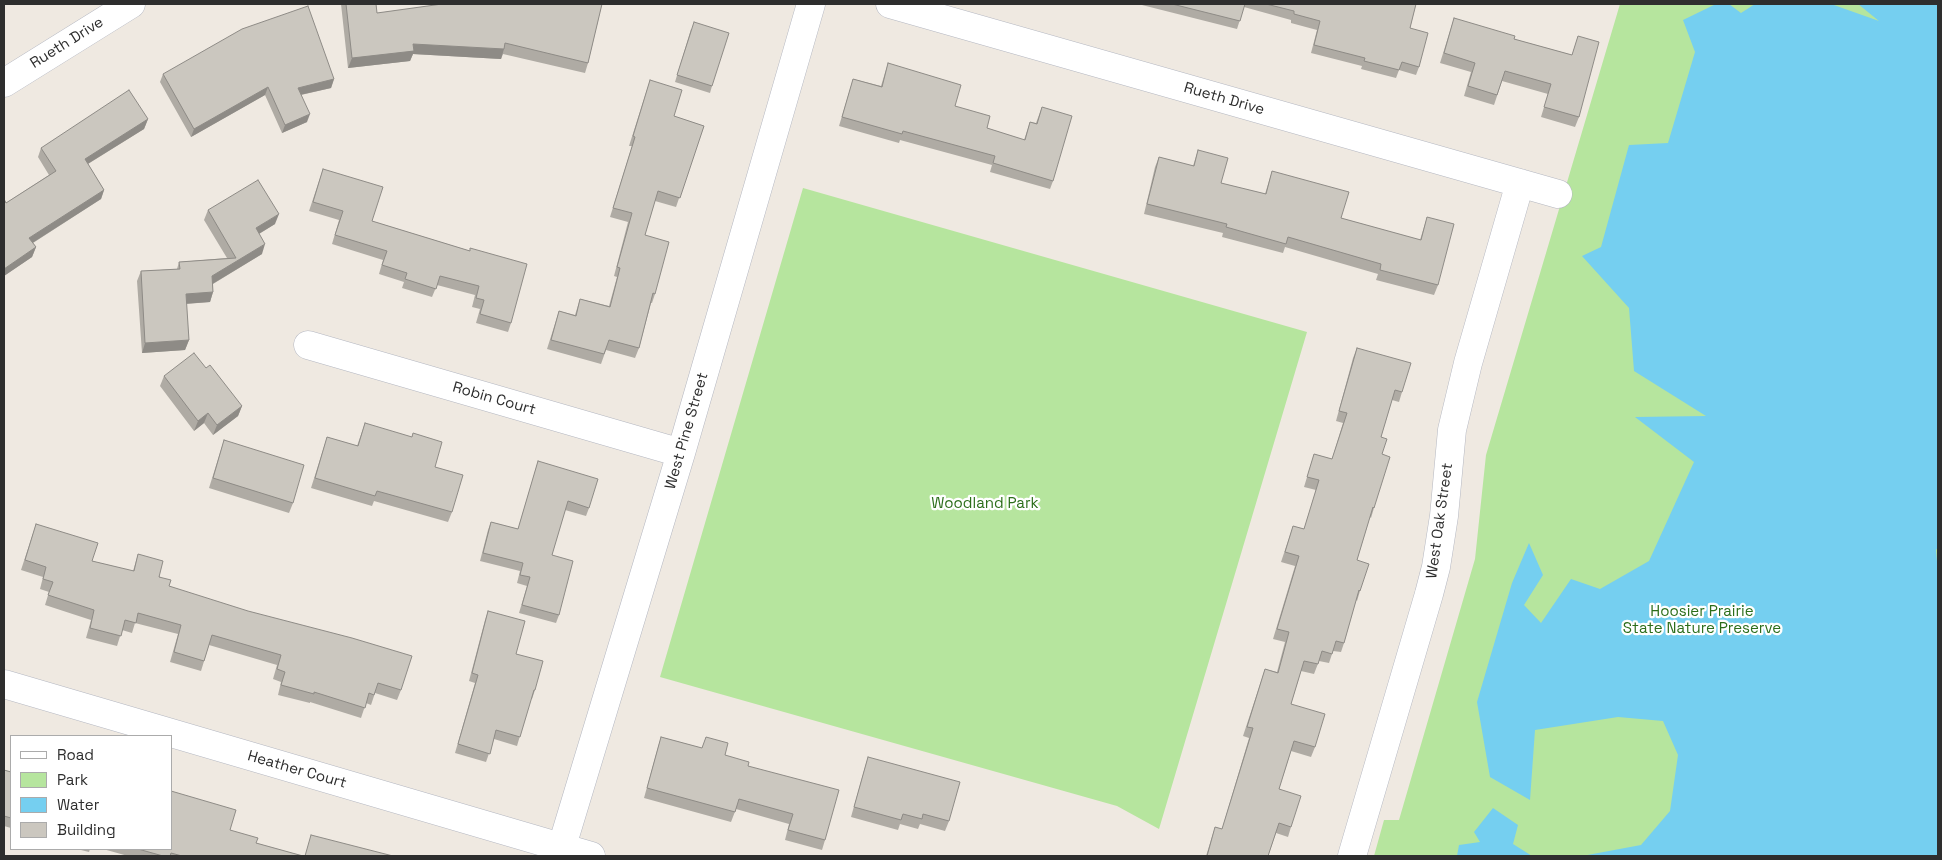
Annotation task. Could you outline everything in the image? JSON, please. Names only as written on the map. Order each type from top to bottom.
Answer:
[{"type":"street","name":"Rueth Drive","points":[[4,83],[94,13],[131,4]]},
{"type":"street","name":"West Pine Street","points":[[560,852],[681,453],[811,4]]},
{"type":"street","name":"Rueth Drive","points":[[890,4],[1558,194]]},
{"type":"street","name":"West Oak Street","points":[[1352,856],[1436,567],[1444,516],[1452,430],[1468,363],[1520,184]]},
{"type":"street","name":"Robin Court","points":[[308,345],[681,453]]},
{"type":"street","name":"Heather Court","points":[[4,684],[560,852],[591,856]]},
{"type":"green space","name":"Hoosier Prairie State Nature Preserve","points":[[1620,4],[1938,4],[1938,856],[1374,856],[1384,820],[1399,820],[1475,559],[1486,455]]},
{"type":"green space","name":"Woodland Park","points":[[803,188],[1307,332],[1159,829],[1117,806],[660,677]]},
{"type":"water","name":"Hoosier Prairie State Nature Preserve","points":[[1716,4],[1729,4],[1741,13],[1755,4],[1831,4],[1879,21],[1858,4],[1938,4],[1938,547],[1936,550],[1938,573],[1938,856],[1582,856],[1641,845],[1670,811],[1678,755],[1663,721],[1618,717],[1535,730],[1530,800],[1490,777],[1477,702],[1512,583],[1529,543],[1543,575],[1524,605],[1541,623],[1571,579],[1600,589],[1649,561],[1694,462],[1635,417],[1706,416],[1634,371],[1629,308],[1582,256],[1601,247],[1629,145],[1668,143],[1695,52],[1683,20]]},
{"type":"water","points":[[1493,808],[1518,825],[1513,844],[1532,856],[1457,856],[1459,845],[1480,842],[1474,832]]},
{"type":"building","points":[[346,4],[376,4],[377,13],[442,4],[602,4],[588,63],[505,43],[504,49],[413,44],[414,51],[352,58]]},
{"type":"building","points":[[1172,4],[1245,4],[1240,21]]},
{"type":"building","points":[[1266,4],[1416,4],[1410,28],[1428,33],[1419,67],[1402,62],[1399,70],[1364,61],[1365,58],[1314,45],[1320,21],[1294,14],[1294,11]]},
{"type":"building","points":[[308,6],[334,79],[298,88],[310,114],[285,125],[268,87],[194,129],[163,74],[242,29]]},
{"type":"building","points":[[1454,18],[1515,36],[1514,39],[1572,55],[1578,36],[1599,42],[1579,117],[1544,107],[1551,84],[1505,71],[1497,95],[1468,86],[1475,63],[1444,53]]},
{"type":"building","points":[[694,22],[729,33],[712,86],[677,75]]},
{"type":"building","points":[[888,63],[961,85],[955,106],[990,116],[987,128],[1025,140],[1030,122],[1037,124],[1042,107],[1072,116],[1053,181],[993,163],[995,156],[903,131],[902,134],[842,117],[853,79],[882,87]]},
{"type":"building","points":[[650,80],[682,90],[674,116],[704,126],[680,198],[658,191],[645,235],[669,242],[655,294],[653,293],[639,348],[609,340],[604,354],[551,340],[559,311],[576,316],[580,299],[610,307],[620,268],[617,267],[632,213],[613,208]]},
{"type":"building","points":[[129,90],[148,119],[85,159],[104,190],[29,238],[36,247],[4,269],[4,199],[6,203],[56,171],[41,148]]},
{"type":"building","points":[[1198,150],[1228,158],[1221,183],[1266,194],[1272,171],[1349,192],[1341,218],[1421,240],[1427,217],[1454,224],[1438,285],[1380,270],[1381,264],[1288,237],[1286,244],[1226,227],[1227,224],[1147,204],[1159,157],[1194,166]]},
{"type":"building","points":[[323,169],[383,187],[372,221],[470,251],[470,248],[527,264],[511,323],[480,314],[484,300],[476,298],[479,286],[440,276],[436,289],[405,279],[407,273],[382,265],[387,251],[335,235],[343,211],[313,202]]},
{"type":"building","points":[[258,180],[279,214],[256,228],[265,244],[212,276],[213,292],[186,294],[189,340],[145,343],[141,271],[180,269],[179,262],[236,258],[208,210]]},
{"type":"building","points":[[1357,348],[1411,363],[1402,392],[1395,390],[1381,437],[1387,439],[1382,454],[1390,457],[1357,560],[1369,564],[1359,590],[1344,643],[1336,641],[1332,654],[1322,651],[1318,664],[1304,661],[1291,704],[1325,714],[1315,747],[1294,741],[1279,789],[1301,796],[1291,827],[1279,823],[1268,856],[1207,856],[1215,827],[1222,829],[1253,728],[1247,727],[1265,669],[1278,673],[1289,632],[1277,629],[1299,556],[1285,552],[1293,526],[1304,529],[1319,480],[1307,477],[1314,454],[1332,459],[1347,413],[1339,411]]},
{"type":"building","points":[[194,353],[206,368],[210,365],[242,406],[217,425],[208,413],[198,421],[164,376]]},
{"type":"building","points":[[365,423],[412,437],[413,433],[442,442],[435,467],[463,475],[452,512],[377,491],[375,496],[315,478],[327,437],[358,446]]},
{"type":"building","points":[[224,440],[304,465],[293,503],[213,478]]},
{"type":"building","points":[[538,461],[598,479],[589,508],[568,501],[552,555],[573,561],[559,615],[522,605],[530,577],[520,575],[523,563],[483,553],[491,522],[518,529]]},
{"type":"building","points":[[36,524],[98,543],[92,561],[134,571],[138,554],[163,561],[159,577],[171,580],[169,586],[248,611],[412,656],[401,690],[378,683],[374,695],[369,693],[365,708],[314,692],[314,694],[281,685],[285,672],[277,669],[281,655],[212,635],[204,661],[174,652],[181,625],[138,613],[136,623],[125,620],[121,636],[90,628],[94,610],[48,595],[53,582],[43,579],[46,567],[25,560]]},
{"type":"building","points":[[488,611],[525,621],[516,654],[543,661],[520,737],[496,730],[490,754],[458,744],[478,675],[472,673]]},
{"type":"building","points":[[661,737],[702,748],[706,737],[728,743],[725,755],[749,762],[748,766],[839,790],[825,840],[788,830],[793,814],[739,799],[735,812],[647,788]]},
{"type":"building","points":[[868,757],[960,782],[949,821],[923,814],[922,819],[903,814],[901,820],[854,807]]},
{"type":"building","points":[[4,770],[10,772],[10,818],[4,816]]},
{"type":"building","points":[[172,791],[236,810],[230,830],[258,838],[256,843],[303,856],[182,856],[171,853],[170,856],[142,850],[172,850]]},
{"type":"building","points":[[311,835],[393,856],[305,856]]}]
